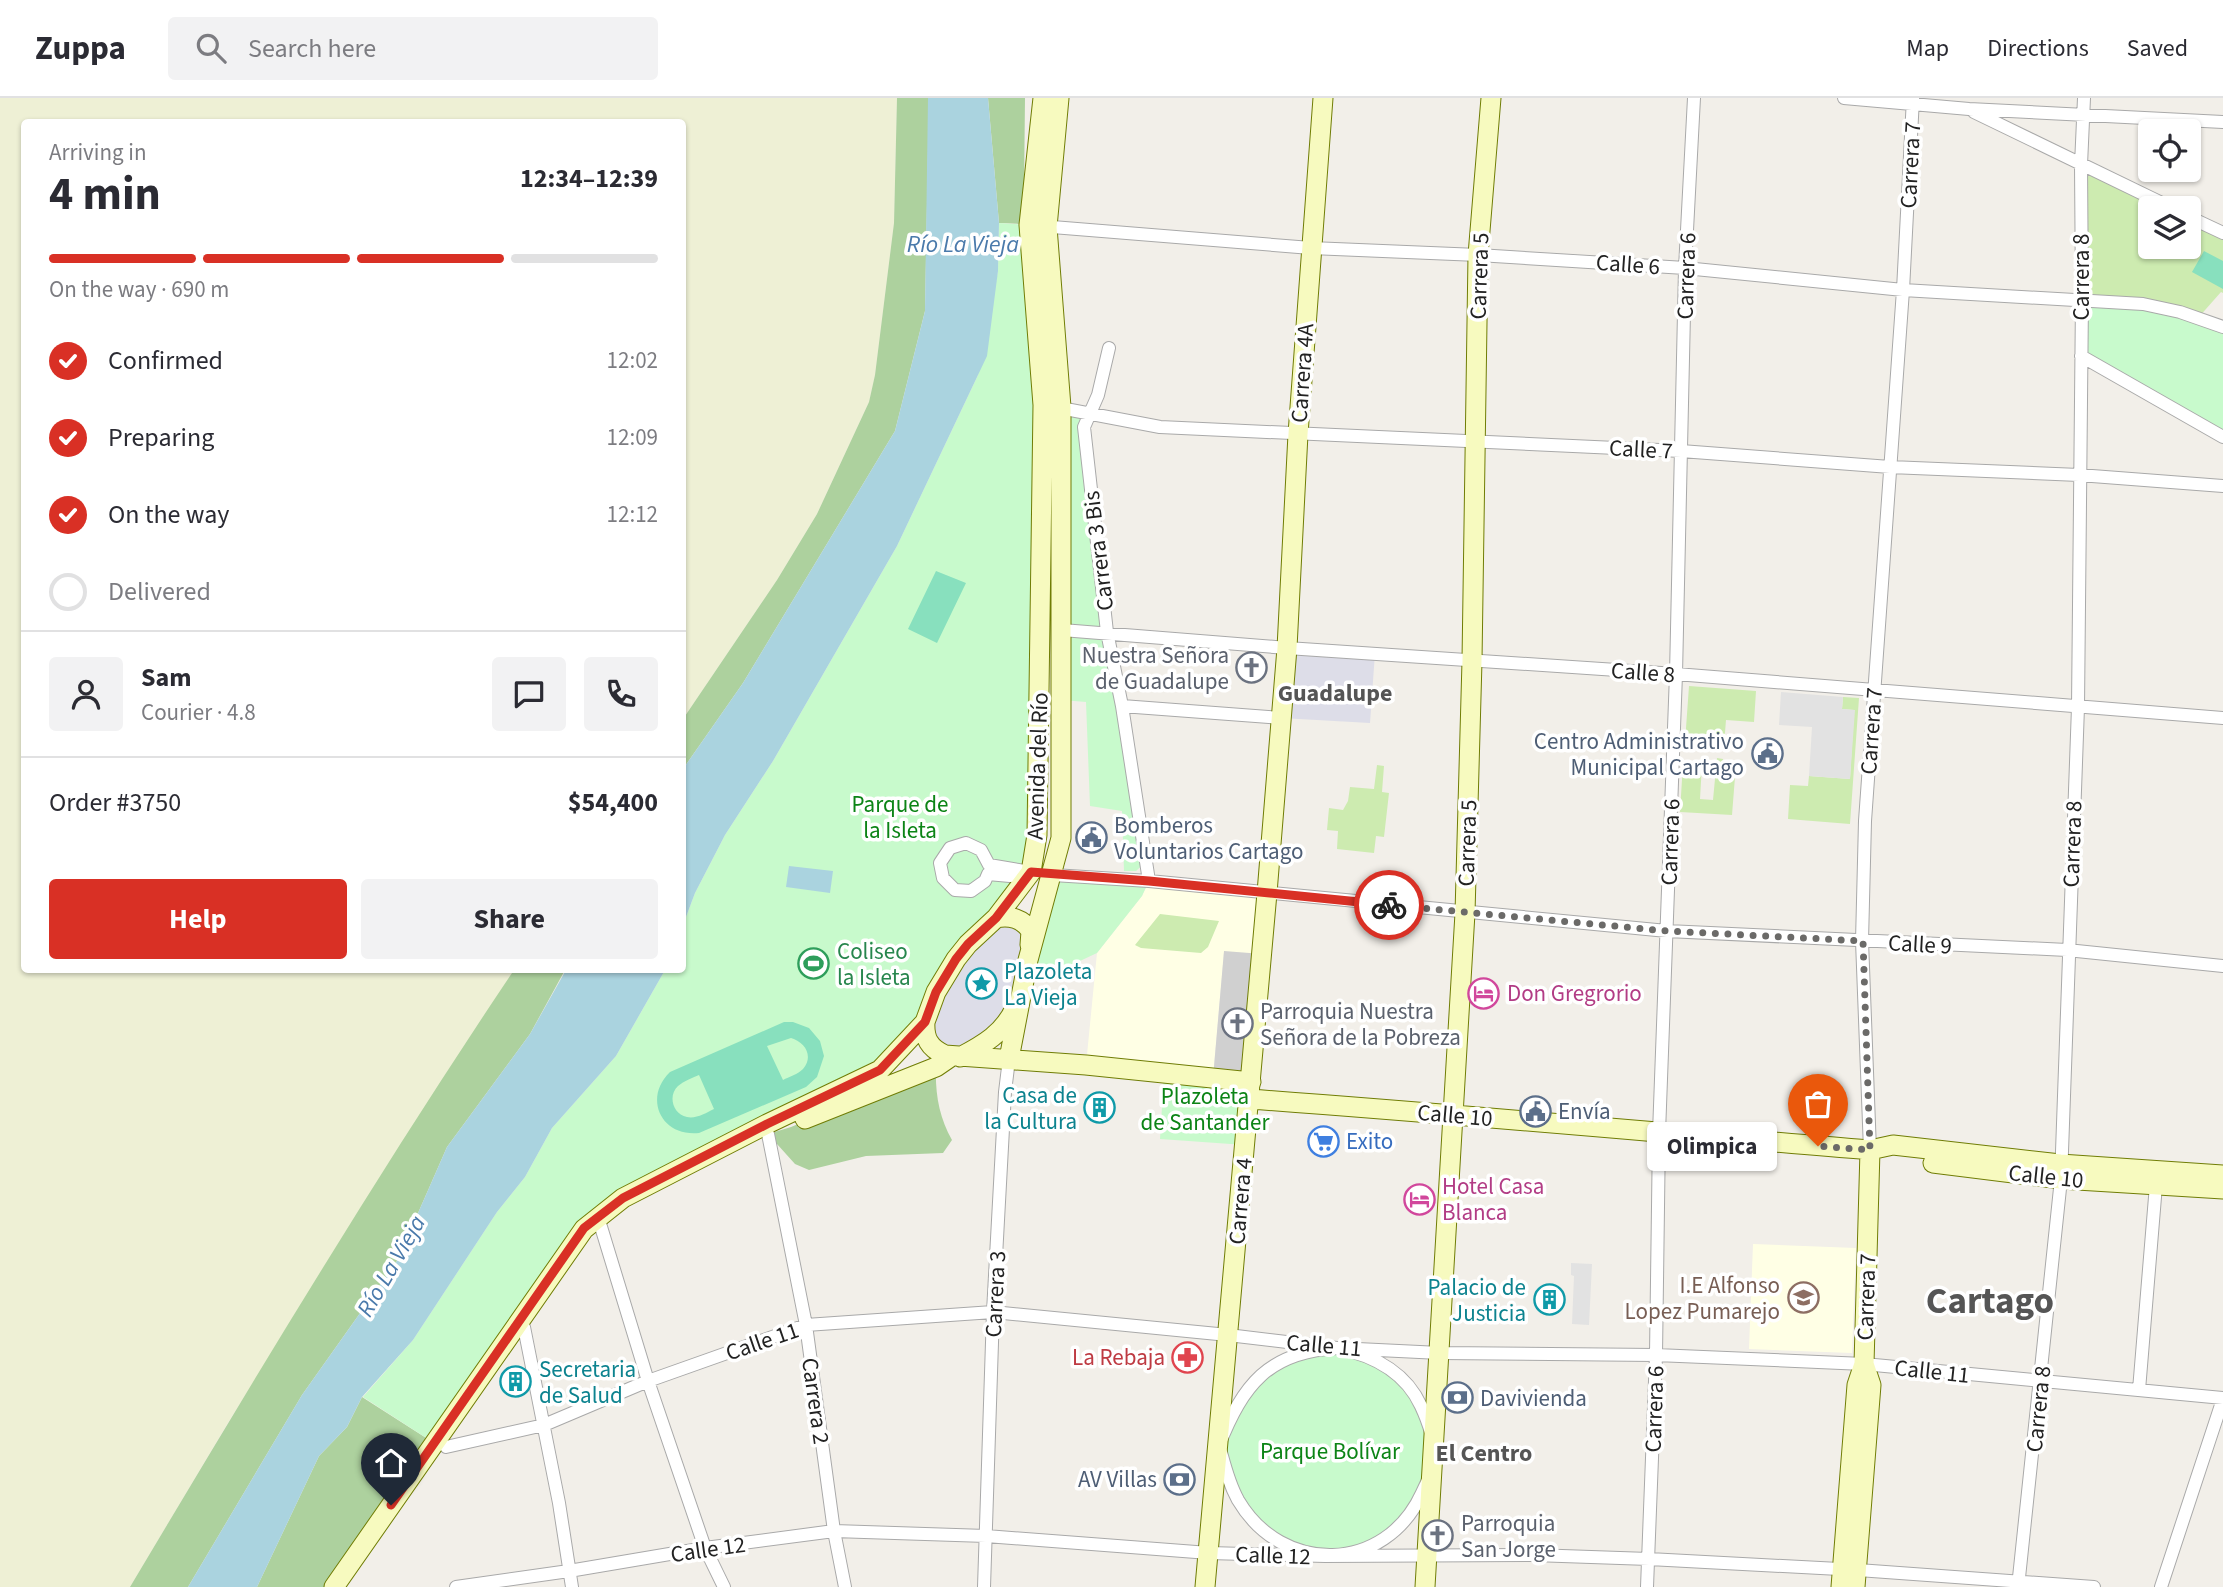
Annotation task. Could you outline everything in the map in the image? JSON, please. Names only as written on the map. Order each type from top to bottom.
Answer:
[{"type":"main road","name":"Avenida del Río","points":[[334,1587],[584,1228],[620,1205],[768,1134],[936,1067],[993,1038],[1012,1015],[1053,875],[1061,838],[1062,629],[1052,406],[1038,226],[1042,98]]},
{"type":"main road","name":"Avenida del Río","points":[[1038,226],[1059,98]]},
{"type":"main road","name":"Carrera 4A","points":[[1287,648],[1298,434],[1322,98]]},
{"type":"main road","name":"Carrera 5","points":[[1425,1587],[1465,913],[1478,255],[1491,98]]},
{"type":"main road","name":"Avenida del Río","points":[[345,1587],[446,1447],[586,1233],[598,1220],[623,1198],[880,1070],[925,1022],[936,992],[956,959],[996,918],[1031,872],[1037,835],[1052,406]]},
{"type":"main road","name":"Carrera 4","points":[[1205,1587],[1287,648]]},
{"type":"main road","name":"Calle 9","points":[[1031,872],[1053,875]]},
{"type":"main road","points":[[996,918],[1011,917],[1020,920],[1031,931],[1029,950]]},
{"type":"main road","name":"Avenida del Río","points":[[1021,1002],[1029,950]]},
{"type":"main road","name":"Carrera 3","points":[[1010,1059],[1021,1002]]},
{"type":"main road","points":[[925,1022],[926,1038],[930,1046],[937,1052],[956,1057]]},
{"type":"main road","name":"Calle 10","points":[[956,1057],[1010,1059],[1454,1114],[1870,1150],[1893,1145],[2156,1185],[2223,1189]]},
{"type":"main road","name":"Carrera 7","points":[[1849,1578],[1871,1385],[1864,1364],[1870,1150]]},
{"type":"main road","name":"Calle 10","points":[[2060,1171],[2223,1175]]},
{"type":"street","name":"Carrera 6","points":[[1647,1587],[1656,1355],[1659,1133],[1676,674],[1685,268],[1694,98]]},
{"type":"street","points":[[1844,98],[1913,100],[1969,109],[2223,122]]},
{"type":"street","name":"Carrera 8","points":[[2018,1585],[2041,1382],[2060,1171],[2078,707],[2081,165],[2084,98]]},
{"type":"street","name":"Carrera 7","points":[[1870,1150],[1863,941],[1865,821],[1903,290],[1913,100]]},
{"type":"street","points":[[1969,109],[2147,196]]},
{"type":"street","points":[[2201,222],[2223,232],[2223,226]]},
{"type":"street","name":"Calle 6","points":[[1038,226],[1311,248],[1685,268],[1903,290],[2143,304],[2180,312],[2223,327]]},
{"type":"street","name":"Carrera 3 Bis","points":[[1109,348],[1098,395],[1084,427],[1107,632],[1122,706],[1149,881]]},
{"type":"street","points":[[2081,356],[2223,438]]},
{"type":"street","name":"Calle 7","points":[[1052,406],[1160,427],[1681,451],[1890,467],[2079,475],[2223,486]]},
{"type":"street","name":"Calle 8","points":[[1062,629],[2223,718]]},
{"type":"street","points":[[1122,706],[1281,718]]},
{"type":"street","name":"Calle 9","points":[[989,869],[1031,872]]},
{"type":"street","name":"Calle 9","points":[[1053,875],[1149,881],[1667,931],[2067,950],[2223,966]]},
{"type":"street","name":"Carrera 3","points":[[984,1587],[993,1312],[1005,1092],[1010,1059]]},
{"type":"street","name":"Carrera 2","points":[[768,1134],[806,1325],[834,1531],[845,1587]]},
{"type":"street","points":[[2140,1390],[2156,1185]]},
{"type":"street","points":[[598,1220],[648,1381],[705,1548],[724,1587]]},
{"type":"street","name":"Calle 11","points":[[446,1447],[544,1425],[648,1381],[806,1325],[993,1312],[1337,1348],[1440,1353],[1656,1355],[1864,1364],[2223,1398]]},
{"type":"street","points":[[524,1327],[572,1587]]},
{"type":"street","points":[[1337,1348],[1375,1359],[1406,1383],[1418,1399],[1426,1418],[1434,1458],[1419,1501],[1400,1526],[1365,1548],[1342,1555],[1325,1556],[1304,1552],[1285,1543],[1251,1518],[1230,1484],[1219,1444],[1240,1399],[1262,1374],[1297,1355],[1337,1348]]},
{"type":"street","points":[[2161,1587],[2223,1398]]},
{"type":"street","name":"Calle 12","points":[[456,1587],[834,1531],[986,1536],[1209,1553],[1325,1556],[1533,1555],[1648,1559],[1849,1578],[2094,1587]]},
{"type":"shaded area","points":[[0,98],[897,98],[894,223],[875,375],[869,402],[817,514],[777,580],[686,715],[686,119],[21,119],[21,973],[512,973],[229,1421],[130,1587],[0,1587]]},
{"type":"shaded area","points":[[1287,648],[1375,653],[1370,723],[1281,718]]},
{"type":"shaded area","points":[[1781,692],[1843,697],[1842,709],[1855,710],[1850,779],[1809,776],[1812,727],[1779,725]]},
{"type":"shaded area","points":[[1149,881],[1267,893],[1262,954],[1224,952],[1213,1078],[1086,1065],[1097,953],[1142,896]]},
{"type":"shaded area","name":"Plazoleta La Vieja","points":[[996,918],[1031,931],[1003,1027],[945,1055],[925,1022],[929,1010]]},
{"type":"shaded area","name":"Parroquia Nuestra Señora de la Pobreza","points":[[1224,951],[1262,954],[1251,1082],[1213,1078]]},
{"type":"shaded area","name":"I.E Alfonso Lopez Pumarejo","points":[[1753,1244],[1856,1248],[1852,1353],[1749,1349]]},
{"type":"shaded area","points":[[1571,1263],[1592,1264],[1589,1325],[1572,1324],[1574,1276],[1571,1275]]},
{"type":"green space","points":[[897,98],[929,98],[925,311],[895,431],[743,683],[686,765],[686,715],[777,580],[817,514],[869,402],[875,375],[894,223]]},
{"type":"green space","points":[[988,98],[1025,98],[1021,224],[999,223]]},
{"type":"green space","points":[[2085,167],[2147,196],[2138,196],[2138,259],[2201,259],[2201,223],[2223,233],[2223,293],[2221,292],[2198,318],[2082,299]]},
{"type":"green space","name":"Parque de la Isleta","points":[[999,223],[1029,225],[1043,405],[1031,872],[880,1070],[617,1201],[434,1443],[363,1397],[413,1340],[497,1212],[525,1177],[552,1128],[616,1056],[663,973],[686,973],[686,917],[695,893],[725,835],[773,761],[897,546],[978,375],[998,271]]},
{"type":"green space","points":[[2204,251],[2223,261],[2223,289],[2192,272]]},
{"type":"green space","points":[[2082,303],[2130,303],[2223,327],[2223,437],[2081,356]]},
{"type":"green space","points":[[1061,407],[1089,413],[1084,428],[1147,861],[1136,871],[1124,871],[1122,811],[1090,806],[1086,702],[1062,700]]},
{"type":"green space","points":[[936,571],[966,583],[937,643],[908,629]]},
{"type":"green space","points":[[1689,686],[1756,691],[1754,722],[1726,720],[1724,745],[1685,742]]},
{"type":"green space","points":[[1843,697],[1859,698],[1850,824],[1788,819],[1790,785],[1808,786],[1809,776],[1850,779],[1854,710],[1842,709]]},
{"type":"green space","points":[[1717,758],[1723,759],[1722,776],[1735,777],[1732,815],[1680,812],[1683,763],[1702,764],[1700,799],[1713,800]]},
{"type":"green space","points":[[1377,765],[1384,766],[1382,792],[1389,793],[1384,837],[1376,836],[1374,853],[1337,849],[1338,831],[1327,830],[1329,808],[1343,810],[1348,801],[1350,787],[1374,789]]},
{"type":"green space","points":[[1053,875],[1149,881],[1142,896],[1097,953],[1050,975],[1026,972]]},
{"type":"green space","points":[[1160,914],[1219,921],[1208,947],[1201,953],[1141,948],[1135,945]]},
{"type":"green space","points":[[512,973],[563,973],[530,1034],[447,1147],[397,1261],[302,1395],[188,1587],[130,1587],[270,1353]]},
{"type":"green space","points":[[784,1022],[793,1022],[809,1028],[820,1041],[824,1056],[817,1077],[806,1087],[699,1133],[686,1133],[675,1129],[660,1114],[658,1093],[670,1072]],"holes":[[[791,1038],[804,1046],[808,1059],[801,1071],[783,1080],[767,1046]],[[699,1075],[714,1109],[687,1117],[675,1108],[673,1094],[680,1084]]]},
{"type":"green space","points":[[936,1067],[939,1105],[952,1140],[943,1153],[866,1156],[809,1170],[795,1164],[768,1134],[791,1127]]},
{"type":"green space","name":"Plazoleta de Santander","points":[[1164,1074],[1251,1082],[1245,1145],[1160,1139]]},
{"type":"green space","name":"Parque Bolívar","points":[[1356,1352],[1406,1383],[1431,1437],[1419,1501],[1373,1545],[1304,1552],[1251,1518],[1219,1445],[1240,1399],[1290,1358]]},
{"type":"green space","points":[[362,1397],[434,1443],[333,1587],[257,1587],[319,1456],[347,1427]]},
{"type":"water","name":"Río La Vieja","points":[[928,98],[988,98],[999,223],[998,271],[987,356],[897,546],[773,761],[725,835],[695,893],[686,917],[686,765],[743,683],[895,431],[925,311]]},
{"type":"water","points":[[789,866],[833,871],[830,893],[786,887]]},
{"type":"water","name":"Río La Vieja","points":[[564,973],[663,973],[616,1056],[552,1128],[525,1177],[497,1212],[413,1340],[362,1397],[347,1427],[319,1456],[257,1587],[188,1587],[302,1395],[397,1261],[447,1147],[530,1034]]},
{"type":"way so far","points":[[1389,905],[1667,931],[1863,941],[1870,1150],[1818,1146]]},
{"type":"place","name":"Nuestra Señora de Guadalupe","points":[[1252,668]]},
{"type":"place","name":"Centro Administrativo Municipal Cartago","points":[[1767,754]]},
{"type":"place","name":"Bomberos Voluntarios Cartago","points":[[1091,838]]},
{"type":"place","name":"Coliseo la Isleta","points":[[814,964]]},
{"type":"place","name":"Plazoleta La Vieja","points":[[981,984]]},
{"type":"place","name":"Don Gregrorio","points":[[1484,993]]},
{"type":"place","name":"Parroquia Nuestra Señora de la Pobreza","points":[[1237,1024]]},
{"type":"place","name":"Casa de la Cultura","points":[[1100,1108]]},
{"type":"place","name":"Envía","points":[[1535,1111]]},
{"type":"place","name":"Exito","points":[[1323,1141]]},
{"type":"place","name":"Olimpica","points":[[1818,1146]]},
{"type":"place","name":"Hotel Casa Blanca","points":[[1419,1199]]},
{"type":"place","name":"I.E Alfonso Lopez Pumarejo","points":[[1803,1298]]},
{"type":"place","name":"Palacio de Justicia","points":[[1549,1300]]},
{"type":"place","name":"La Rebaja","points":[[1188,1357]]},
{"type":"place","name":"Secretaria de Salud","points":[[516,1382]]},
{"type":"place","name":"Davivienda","points":[[1457,1398]]},
{"type":"place","name":"AV Villas","points":[[1180,1479]]},
{"type":"place","name":"Parroquia San Jorge","points":[[1438,1536]]},
{"type":"district","name":"Guadalupe","points":[[1335,693]]},
{"type":"district","name":"Cartago","points":[[1990,1300]]},
{"type":"district","name":"El Centro","points":[[1484,1453]]},
{"type":"route","points":[[391,1505],[584,1228],[617,1201],[880,1070],[925,1022],[936,992],[956,959],[996,918],[1031,872],[1389,905]]}]
